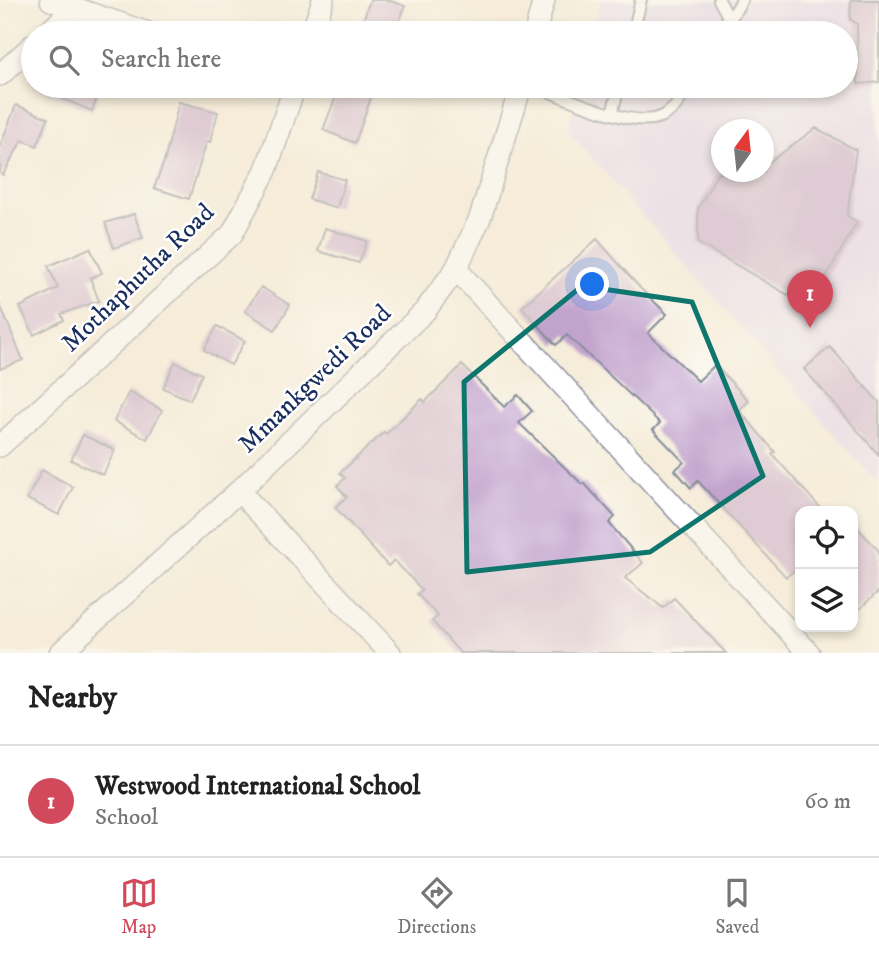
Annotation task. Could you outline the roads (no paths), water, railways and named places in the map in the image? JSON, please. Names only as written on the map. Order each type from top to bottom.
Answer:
[{"type":"street","points":[[51,0],[113,21]]},
{"type":"street","points":[[316,21],[323,0]]},
{"type":"street","points":[[538,21],[544,0]]},
{"type":"street","points":[[60,21],[75,8]]},
{"type":"street","points":[[0,75],[21,56]]},
{"type":"street","name":"Mothaphutha Road","points":[[0,446],[232,234],[266,170],[291,98]]},
{"type":"street","name":"Mmankgwedi Road","points":[[60,653],[239,491],[425,311],[456,269],[480,218],[517,98]]},
{"type":"street","points":[[456,269],[809,653]]},
{"type":"street","points":[[239,491],[390,653]]},
{"type":"lane","points":[[635,21],[641,0]]},
{"type":"lane","points":[[719,0],[730,20]]},
{"type":"lane","points":[[730,20],[742,0]]},
{"type":"lane","points":[[567,98],[612,114],[650,121],[663,116],[682,98]]},
{"type":"lane","points":[[612,114],[616,98]]},
{"type":"place","name":"Westwood International School","points":[[810,328]]}]
